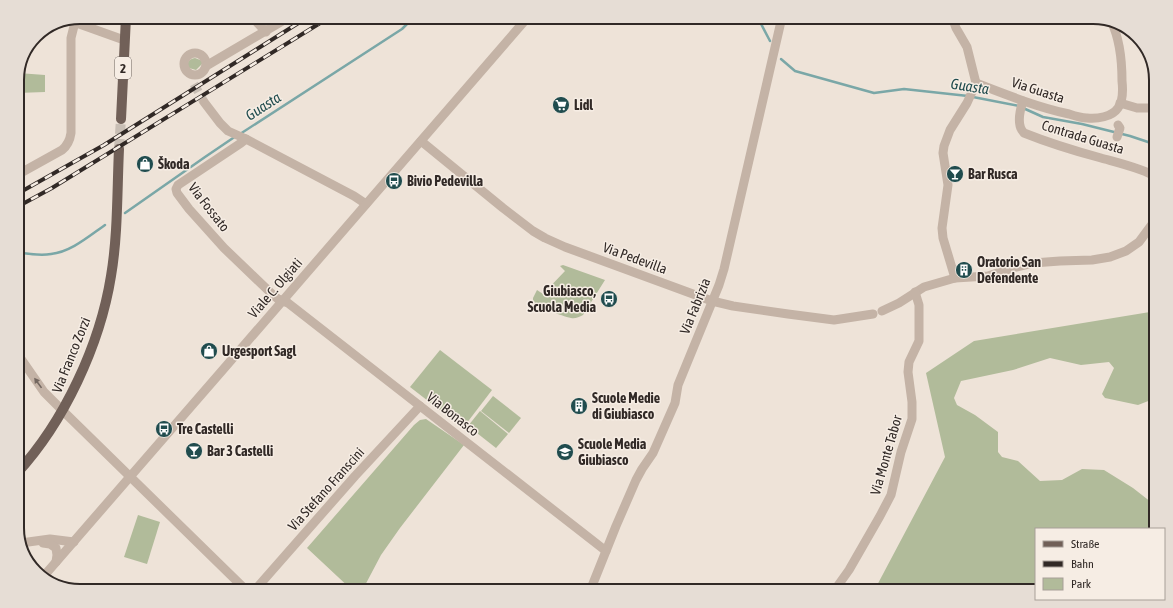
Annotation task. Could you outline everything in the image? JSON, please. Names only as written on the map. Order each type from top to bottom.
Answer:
[{"type":"main road","name":"2","points":[[121,119],[125,24]]},
{"type":"main road","name":"Via Franco Zorzi","points":[[63,411],[91,350],[108,293],[114,257],[119,149]]},
{"type":"main road","points":[[24,465],[35,452],[63,411]]},
{"type":"street","points":[[79,24],[124,40]]},
{"type":"street","points":[[259,24],[266,32]]},
{"type":"street","points":[[206,66],[205,59],[199,54],[192,53],[184,60],[183,67],[192,80],[203,72],[206,66],[278,24]]},
{"type":"street","name":"Viale C. Olgiati","points":[[47,573],[522,24]]},
{"type":"street","name":"Via Fabrizia","points":[[593,584],[636,480],[653,453],[675,403],[678,385],[722,278],[780,24]]},
{"type":"street","points":[[955,24],[968,47],[976,83],[950,130],[946,139],[944,153],[948,185],[942,228],[943,238],[955,278]]},
{"type":"street","points":[[24,171],[62,150],[67,146],[70,140],[71,38],[73,25]]},
{"type":"street","points":[[1116,29],[1123,90],[1118,109],[1118,137]]},
{"type":"street","name":"Via Guasta","points":[[976,83],[1047,110],[1117,122]]},
{"type":"street","name":"Contrada Guasta","points":[[1023,101],[1019,117],[1021,128],[1024,133],[1068,149],[1149,174]]},
{"type":"street","points":[[204,102],[220,124],[228,131],[354,196],[366,204]]},
{"type":"street","points":[[1120,103],[1137,108],[1149,108]]},
{"type":"street","name":"Via Fossato","points":[[244,138],[241,143],[182,181],[176,189],[177,193],[189,209],[224,248],[272,294],[283,300]]},
{"type":"street","name":"Via Pedevilla","points":[[421,140],[533,231],[564,247],[712,301],[780,313],[834,320],[873,314]]},
{"type":"street","points":[[882,311],[899,303],[915,292],[929,285],[955,278],[988,276],[1016,266],[1032,263],[1092,260],[1110,257],[1139,242],[1149,228]]},
{"type":"street","name":"Via Monte Tabor","points":[[839,584],[849,570],[891,495],[901,452],[912,419],[912,402],[908,372],[909,362],[919,341],[919,305],[915,292]]},
{"type":"street","name":"Via Bonasco","points":[[283,300],[606,551]]},
{"type":"street","points":[[24,366],[44,392],[63,411]]},
{"type":"street","name":"Via Stefano Franscini","points":[[260,584],[355,476],[420,406]]},
{"type":"street","name":"Via Franco Zorzi","points":[[63,411],[239,584]]},
{"type":"street","points":[[26,543],[50,539],[74,542]]},
{"type":"street","points":[[37,541],[50,544],[56,548],[56,562]]},
{"type":"green space","points":[[195,58],[203,61],[203,63],[196,70],[189,68],[188,64],[191,59]]},
{"type":"green space","points":[[25,73],[45,75],[45,92],[24,93]]},
{"type":"green space","points":[[563,265],[605,280],[583,315],[576,318],[571,318],[556,313],[533,301],[537,290],[543,294],[565,271],[560,266]]},
{"type":"green space","points":[[1149,312],[1149,401],[1138,405],[1105,398],[1102,394],[1114,368],[1109,362],[1081,365],[1050,358],[1013,370],[961,381],[954,398],[957,405],[975,415],[998,432],[998,452],[1002,457],[1018,461],[1040,481],[1062,480],[1082,469],[1104,470],[1133,488],[1149,501],[1149,528],[1035,528],[1035,584],[878,584],[945,457],[926,373],[974,341]]},
{"type":"green space","points":[[440,350],[492,390],[463,428],[410,387]]},
{"type":"green space","points":[[493,396],[521,418],[509,433],[481,411]]},
{"type":"green space","points":[[480,411],[508,434],[496,448],[468,426]]},
{"type":"green space","points":[[426,419],[464,445],[400,528],[381,555],[366,584],[346,584],[307,548],[420,420]]},
{"type":"green space","points":[[138,515],[160,522],[147,564],[124,557]]},
{"type":"waterway","name":"Guasta","points":[[240,134],[402,29],[407,24]]},
{"type":"waterway","name":"Guasta","points":[[761,24],[770,41]]},
{"type":"waterway","name":"Guasta","points":[[781,59],[795,71],[874,93],[904,89],[968,96]]},
{"type":"waterway","name":"Guasta","points":[[973,97],[1019,106]]},
{"type":"waterway","name":"Guasta","points":[[1023,108],[1043,117],[1082,124],[1130,136],[1149,143]]},
{"type":"waterway","name":"Guasta","points":[[125,213],[236,136]]},
{"type":"waterway","points":[[24,253],[47,255],[58,253],[80,243],[105,225]]},
{"type":"tunnel","points":[[194,84],[204,102]]},
{"type":"tunnel","points":[[119,149],[121,119]]},
{"type":"railway","points":[[24,190],[104,145],[297,24]]},
{"type":"railway","points":[[24,203],[52,188],[319,24]]},
{"type":"place","name":"Lidl","points":[[561,105]]},
{"type":"place","name":"Škoda","points":[[145,164]]},
{"type":"place","name":"Bar Rusca","points":[[955,174]]},
{"type":"place","name":"Bivio Pedevilla","points":[[394,181]]},
{"type":"place","name":"Oratorio San Defendente","points":[[964,270]]},
{"type":"place","name":"Giubiasco, Scuola Media","points":[[609,299]]},
{"type":"place","name":"Urgesport Sagl","points":[[209,351]]},
{"type":"place","name":"Scuole Medie di Giubiasco","points":[[579,406]]},
{"type":"place","name":"Tre Castelli","points":[[164,429]]},
{"type":"place","name":"Bar 3 Castelli","points":[[194,451]]},
{"type":"place","name":"Scuole Media Giubiasco","points":[[565,452]]}]
